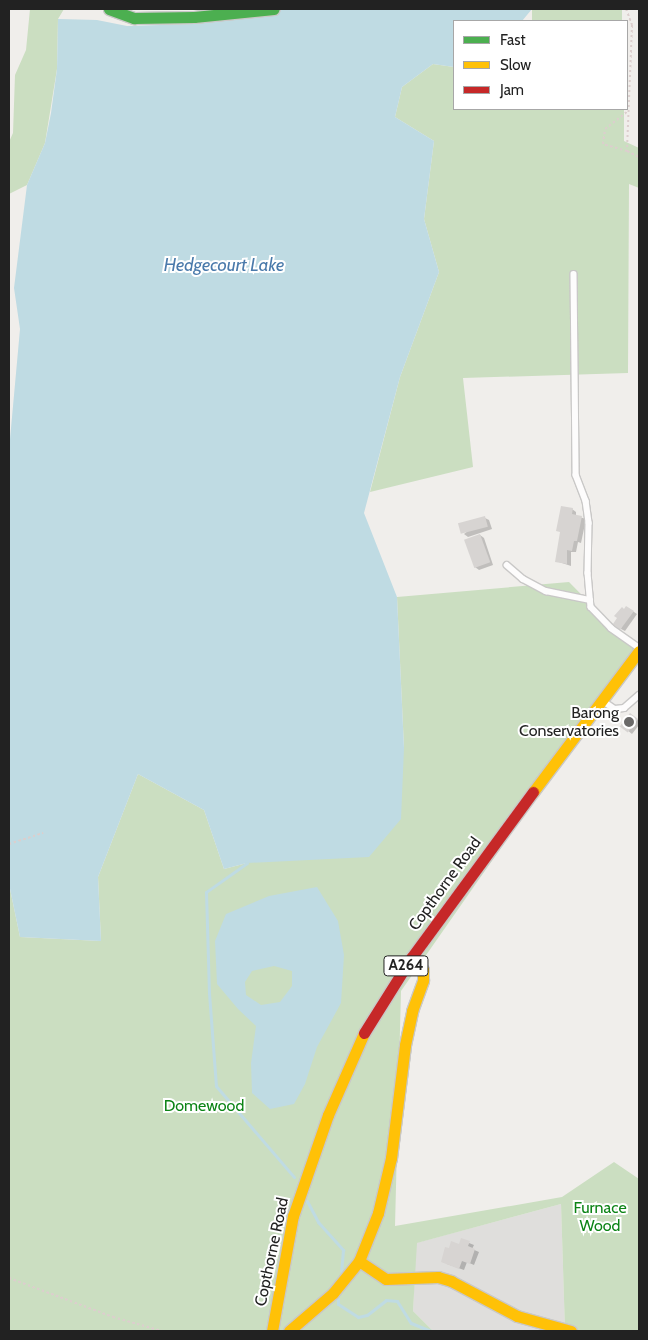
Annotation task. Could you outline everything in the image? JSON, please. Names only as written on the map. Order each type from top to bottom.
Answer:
[{"type":"main road","points":[[109,9],[134,18],[194,17],[274,9]]},
{"type":"main road","name":"Copthorne Road","points":[[272,1331],[293,1216],[328,1115],[359,1042],[411,958],[470,874],[639,650]]},
{"type":"main road","points":[[289,1331],[333,1292],[359,1261],[378,1213],[391,1158],[405,1045],[412,1010],[423,980],[423,970],[411,958]]},
{"type":"main road","points":[[359,1261],[386,1279],[438,1277],[451,1281],[516,1316],[571,1331]]},
{"type":"lane","points":[[574,274],[576,475],[586,501],[589,523],[588,573],[591,607],[611,628],[639,650]]},
{"type":"lane","points":[[507,565],[523,579],[546,591],[590,600]]},
{"type":"lane","points":[[602,700],[615,709],[624,708],[633,702],[639,694]]},
{"type":"lane","points":[[633,702],[639,706]]},
{"type":"path","points":[[626,9],[632,25],[628,95]]},
{"type":"path","points":[[626,151],[627,112]]},
{"type":"path","points":[[627,112],[605,129],[603,144],[639,157]]},
{"type":"path","points":[[9,844],[43,833]]},
{"type":"path","points":[[9,1278],[113,1317],[162,1331]]},
{"type":"shaded area","points":[[561,1204],[565,1331],[433,1331],[413,1311],[416,1243]]},
{"type":"green space","points":[[30,9],[64,9],[58,19],[57,69],[45,143],[27,185],[9,194],[9,142],[13,133],[15,75],[26,50]]},
{"type":"green space","points":[[532,9],[622,9],[622,20],[532,20]]},
{"type":"green space","points":[[433,64],[453,67],[453,110],[624,110],[624,141],[639,148],[639,188],[629,184],[628,373],[463,378],[473,467],[370,492],[400,377],[439,272],[424,219],[434,141],[395,117],[402,87]]},
{"type":"green space","name":"Domewood","points":[[569,582],[638,652],[401,991],[395,1226],[562,1197],[614,1162],[639,1179],[639,1331],[565,1331],[561,1204],[417,1243],[413,1311],[433,1331],[9,1331],[9,884],[20,937],[101,941],[98,877],[138,774],[204,810],[224,869],[247,863],[404,748],[397,597]]},
{"type":"water","name":"Hedgecourt Lake","points":[[281,9],[532,9],[523,20],[453,20],[453,67],[433,64],[402,87],[395,117],[434,141],[424,219],[439,272],[400,377],[364,513],[397,597],[404,748],[401,819],[369,857],[247,863],[224,869],[204,810],[138,774],[98,877],[101,941],[20,937],[9,884],[9,450],[20,329],[14,288],[27,185],[45,143],[51,113],[57,69],[58,19],[97,20],[127,26],[193,24]]},
{"type":"water","points":[[317,887],[338,921],[344,955],[341,1003],[317,1047],[305,1084],[294,1104],[270,1109],[252,1093],[251,1063],[256,1026],[238,1009],[217,984],[215,941],[226,914],[269,896]],"holes":[[[274,966],[292,971],[292,986],[280,1002],[261,1005],[246,995],[245,982],[252,971]]]},
{"type":"building","points":[[561,506],[573,508],[572,514],[582,516],[577,541],[574,541],[572,551],[567,550],[567,564],[555,562],[560,532],[556,531]]},
{"type":"building","points":[[485,516],[488,527],[461,534],[458,523]]},
{"type":"building","points":[[480,534],[490,562],[474,568],[464,540]]},
{"type":"building","points":[[626,606],[634,611],[620,630],[613,624],[617,618],[614,616],[622,607],[624,609]]},
{"type":"building","name":"Barong Conservatories","points":[[630,713],[638,719],[628,733],[620,727]]},
{"type":"building","points":[[461,1238],[470,1241],[468,1246],[475,1249],[470,1264],[462,1261],[459,1269],[441,1262],[445,1247],[449,1248],[451,1241],[459,1244]]},
{"type":"waterway","points":[[247,863],[206,892],[209,993],[216,1086],[294,1177]]},
{"type":"waterway","points":[[307,1201],[318,1222],[343,1250],[341,1271]]},
{"type":"waterway","points":[[338,1299],[338,1304],[358,1317],[367,1315],[386,1300],[397,1301],[411,1323],[431,1331]]},
{"type":"traffic: fast","points":[[109,9],[134,18],[194,17],[274,9]]},
{"type":"traffic: slow","points":[[533,792],[639,651]]},
{"type":"traffic: slow","points":[[289,1331],[333,1293],[359,1261],[378,1213],[391,1158],[405,1045],[412,1011],[423,980],[423,970],[411,958]]},
{"type":"traffic: slow","points":[[272,1331],[293,1216],[328,1115],[364,1033]]},
{"type":"traffic: slow","points":[[359,1261],[386,1279],[438,1277],[451,1281],[517,1316],[571,1331]]},
{"type":"traffic: jam","points":[[364,1033],[411,958],[533,792]]},
{"type":"place","name":"Barong Conservatories","points":[[629,722]]},
{"type":"park label","name":"Furnace Wood","points":[[600,1217]]}]
